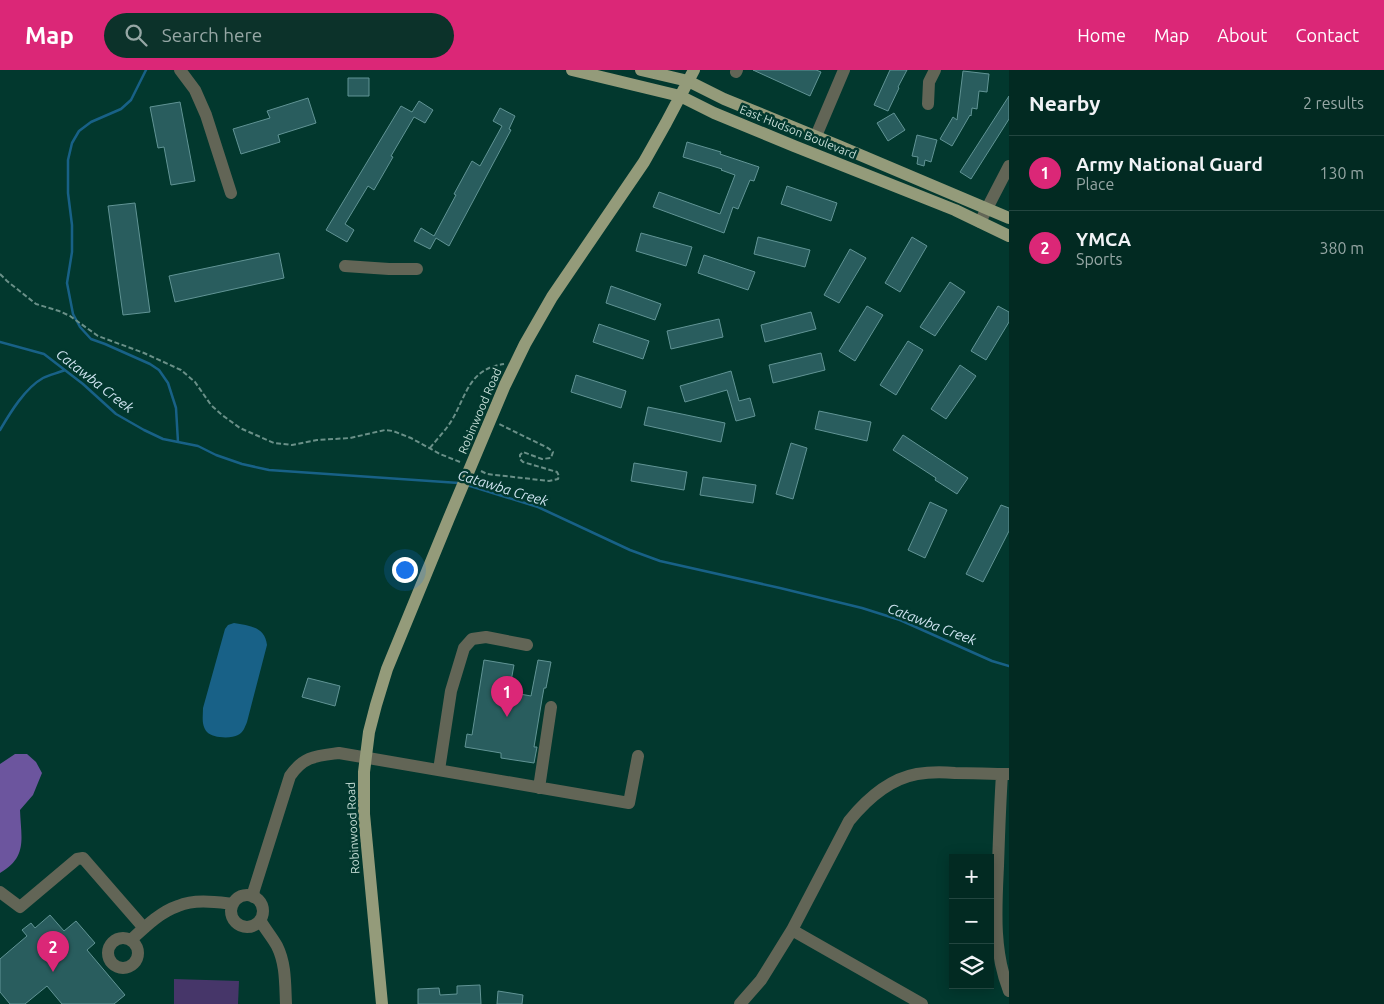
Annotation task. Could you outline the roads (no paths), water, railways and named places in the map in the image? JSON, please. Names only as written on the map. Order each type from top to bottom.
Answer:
[{"type":"main road","name":"East Hudson Boulevard","points":[[572,70],[680,96],[741,124],[955,210],[1009,236]]},
{"type":"main road","name":"East Hudson Boulevard","points":[[641,70],[691,76],[724,99],[1009,218]]},
{"type":"main road","name":"Robinwood Road","points":[[382,1004],[364,814],[364,772],[369,732],[387,669],[478,449],[535,324],[644,162],[691,76]]},
{"type":"street","points":[[180,70],[195,90],[206,115],[231,193]]},
{"type":"street","points":[[816,136],[844,70]]},
{"type":"street","points":[[928,104],[929,82],[935,70]]},
{"type":"street","points":[[980,222],[1009,166]]},
{"type":"street","points":[[345,266],[417,269]]},
{"type":"street","points":[[439,770],[452,691],[464,648],[472,639],[486,637],[527,645]]},
{"type":"street","points":[[539,788],[551,707]]},
{"type":"street","points":[[252,894],[290,776],[296,767],[313,757],[339,754],[629,803],[638,756]]},
{"type":"street","points":[[740,1004],[761,980],[792,930],[849,821],[861,806],[878,792],[900,780],[916,774],[935,772],[1005,774],[996,907],[1002,968],[1009,991]]},
{"type":"street","points":[[0,892],[20,907],[77,859],[83,858],[144,928]]},
{"type":"street","points":[[252,894],[240,897],[232,906],[231,914],[240,926],[263,925]]},
{"type":"street","points":[[252,894],[262,907],[263,925],[276,945],[281,957],[284,971],[286,1004]]},
{"type":"street","points":[[131,940],[152,920],[178,906],[196,902],[219,902],[232,906]]},
{"type":"street","points":[[792,930],[922,1004]]},
{"type":"water","points":[[234,623],[251,626],[260,630],[266,639],[267,645],[245,728],[238,735],[231,737],[213,736],[205,729],[203,708],[225,629],[228,625]]},
{"type":"waterway","points":[[146,70],[131,100],[121,109],[91,122],[79,131],[72,143],[68,160],[72,252],[67,283],[73,314],[80,327],[91,339],[150,364],[159,370],[168,383],[176,408],[178,442]]},
{"type":"waterway","name":"Catawba Creek","points":[[0,342],[44,354],[83,384],[116,414],[144,430],[163,439],[198,446],[216,455],[242,464],[269,470],[459,483]]},
{"type":"waterway","points":[[0,430],[18,401],[36,382],[65,370]]},
{"type":"waterway","name":"Catawba Creek","points":[[467,485],[538,507],[630,550],[660,561],[862,608],[900,620],[992,661],[1009,666]]},
{"type":"place","name":"Army National Guard","points":[[507,717]]},
{"type":"place","name":"YMCA","points":[[53,972]]}]
